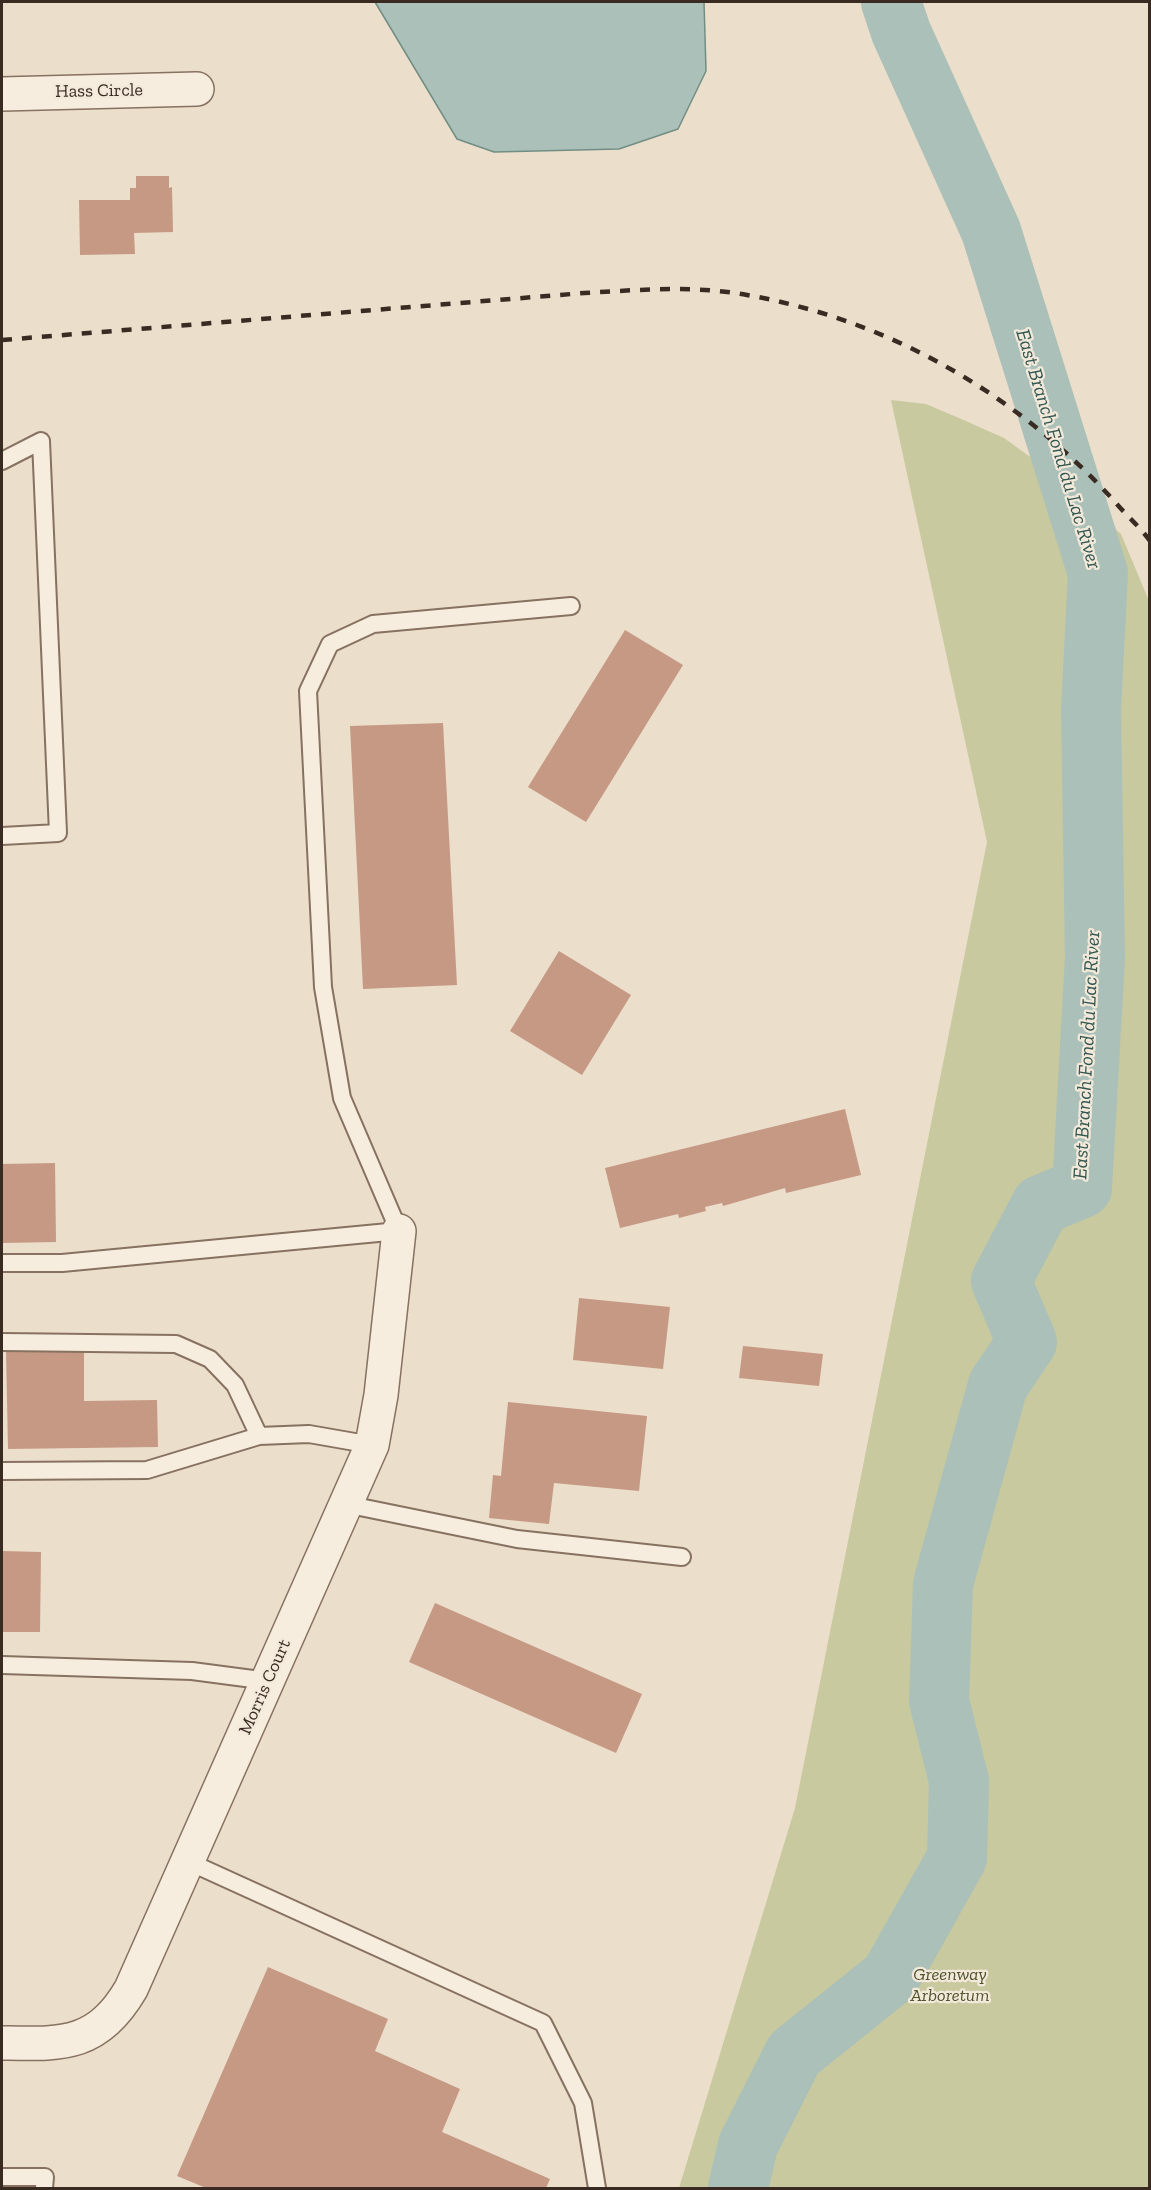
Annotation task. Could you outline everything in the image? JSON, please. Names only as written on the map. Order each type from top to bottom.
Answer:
[{"type":"street","name":"Hass Circle","points":[[2,94],[197,89]]},
{"type":"street","name":"Morris Court","points":[[2,2043],[45,2044],[69,2041],[91,2032],[111,2018],[131,1989],[372,1445],[381,1395],[399,1231]]},
{"type":"lane","points":[[2,461],[41,441],[58,833],[2,836]]},
{"type":"lane","points":[[2,1263],[62,1263],[399,1231],[342,1098],[323,987],[308,691],[330,644],[373,624],[571,606]]},
{"type":"lane","points":[[2,1342],[176,1344],[210,1359],[234,1385],[260,1436]]},
{"type":"lane","points":[[2,1471],[147,1470],[260,1436],[309,1434],[372,1445]]},
{"type":"lane","points":[[345,1504],[517,1539],[682,1557]]},
{"type":"lane","points":[[2,1665],[192,1671],[268,1681]]},
{"type":"lane","points":[[187,1861],[543,2023],[584,2103],[597,2188]]},
{"type":"lane","points":[[2,2176],[45,2177],[44,2188]]},
{"type":"green space","name":"Greenway Arboretum","points":[[891,400],[926,404],[959,418],[1004,438],[1044,467],[1121,534],[1149,601],[1149,2188],[679,2188],[795,1808],[987,842]]},
{"type":"shaded area","points":[[375,2],[704,2],[706,71],[678,129],[619,149],[494,152],[457,139]]},
{"type":"building","points":[[136,176],[169,176],[169,188],[172,187],[173,232],[134,233],[135,254],[80,255],[79,200],[130,200],[130,188],[136,188]]},
{"type":"building","points":[[625,630],[683,665],[586,822],[528,787]]},
{"type":"building","points":[[443,723],[457,985],[363,989],[350,726]]},
{"type":"building","points":[[559,951],[631,995],[582,1075],[510,1031]]},
{"type":"building","points":[[845,1109],[861,1175],[786,1193],[785,1188],[723,1206],[722,1203],[705,1207],[706,1211],[679,1218],[678,1214],[620,1228],[605,1168]]},
{"type":"building","points":[[55,1163],[56,1242],[2,1243],[2,1164]]},
{"type":"building","points":[[579,1298],[670,1307],[663,1369],[573,1360]]},
{"type":"building","points":[[743,1346],[823,1354],[819,1386],[739,1378]]},
{"type":"building","points":[[84,1350],[84,1401],[157,1400],[158,1447],[8,1449],[6,1351]]},
{"type":"building","points":[[508,1402],[647,1416],[639,1491],[554,1483],[549,1524],[489,1518],[493,1475],[501,1476]]},
{"type":"building","points":[[2,1551],[41,1552],[40,1632],[2,1632]]},
{"type":"building","points":[[435,1603],[642,1694],[616,1753],[409,1662]]},
{"type":"building","points":[[268,1967],[388,2019],[375,2051],[460,2089],[442,2132],[550,2179],[546,2188],[206,2188],[177,2176]]},
{"type":"waterway","name":"East Branch Fond du Lac River","points":[[738,2188],[748,2145],[794,2054],[890,1977],[957,1858],[959,1781],[939,1701],[943,1584],[998,1385],[1027,1342],[1001,1281],[1041,1205],[1082,1188],[1095,958],[1091,709],[1098,573],[991,231],[901,32],[891,2]]},
{"type":"railway","points":[[2,340],[584,293],[686,289],[747,295],[800,307],[851,323],[949,368],[995,397],[1038,429],[1078,464],[1150,541]]}]
